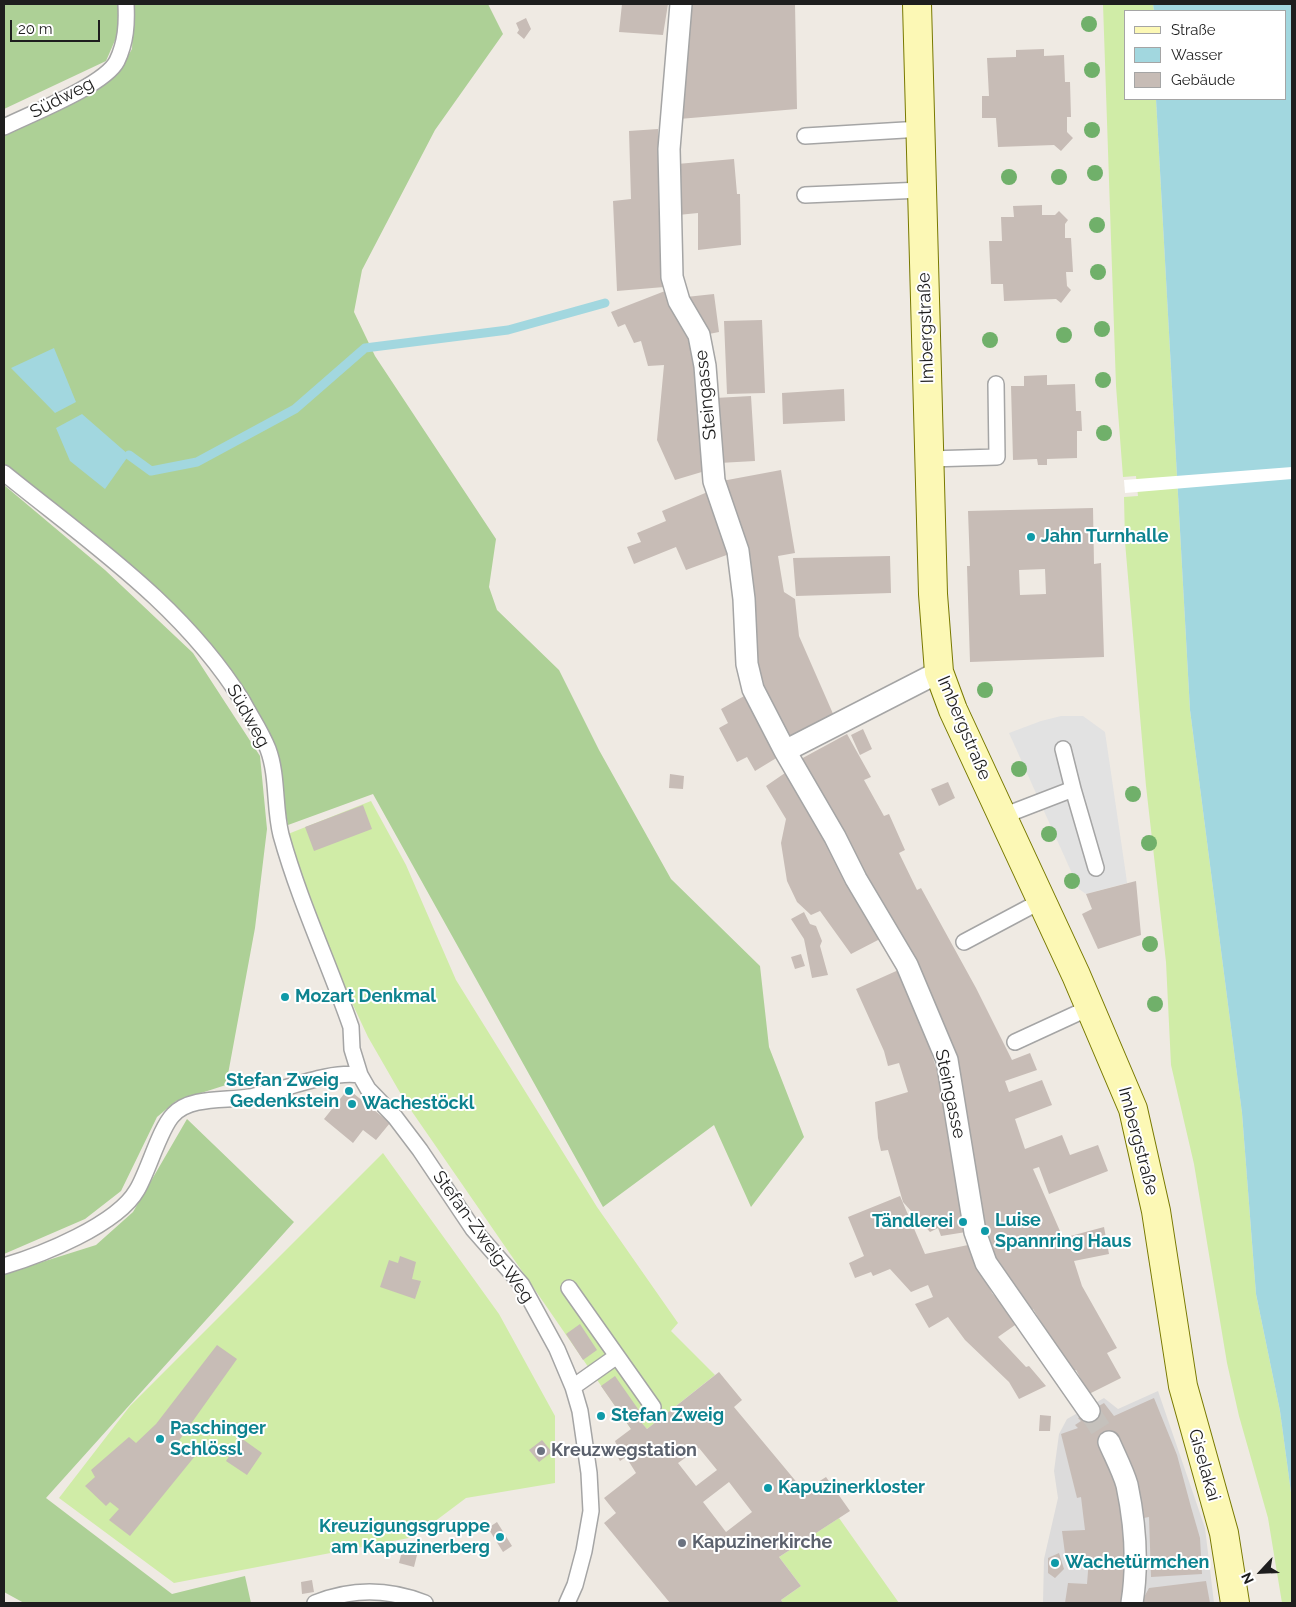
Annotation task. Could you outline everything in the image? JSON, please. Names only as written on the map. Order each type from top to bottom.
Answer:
[{"type":"main road","name":"Imbergstraße","points":[[917,4],[933,603],[939,672],[952,710],[1003,816],[1126,1090],[1141,1140],[1158,1219],[1174,1327]]},
{"type":"main road","name":"Giselakai","points":[[1174,1327],[1183,1386],[1224,1533],[1235,1603]]},
{"type":"street","name":"Steingasse","points":[[682,4],[668,149],[672,277],[680,301],[699,335],[705,366],[714,481],[738,551],[744,599],[747,664],[753,689],[785,751],[835,837],[856,879],[907,965],[947,1060],[975,1232],[986,1263],[1089,1411]]},
{"type":"street","points":[[785,751],[939,672]]},
{"type":"street","points":[[1109,1442],[1126,1483],[1134,1539],[1135,1584],[1132,1603]]},
{"type":"lane","name":"Südweg","points":[[4,127],[99,80],[116,62],[127,30],[126,4]]},
{"type":"lane","points":[[805,136],[920,129]]},
{"type":"lane","points":[[805,195],[922,190]]},
{"type":"lane","points":[[929,459],[997,457],[996,384]]},
{"type":"lane","name":"Südweg","points":[[4,473],[113,560],[174,614],[218,666],[252,718],[268,749],[277,794],[280,829],[296,886],[351,1027],[352,1049],[360,1075]]},
{"type":"lane","points":[[1063,749],[1096,868]]},
{"type":"lane","points":[[1003,816],[1073,789]]},
{"type":"lane","points":[[964,942],[1041,901]]},
{"type":"lane","points":[[1015,1042],[1090,1007]]},
{"type":"lane","points":[[4,1266],[21,1261],[91,1230],[127,1204],[136,1191],[173,1115],[188,1106],[274,1092],[344,1072],[360,1075]]},
{"type":"lane","name":"Stefan-Zweig-Weg","points":[[360,1075],[368,1089],[395,1117],[420,1150],[473,1229],[522,1286],[557,1348],[573,1387],[580,1411],[589,1473],[591,1511],[580,1568],[567,1603]]},
{"type":"lane","points":[[569,1288],[653,1407]]},
{"type":"lane","points":[[573,1387],[617,1356]]},
{"type":"lane","points":[[314,1603],[338,1594],[376,1592],[388,1593],[424,1603]]},
{"type":"shaded area","points":[[1061,716],[1083,716],[1105,732],[1126,875],[1127,883],[1086,894],[1079,889],[1009,733]]},
{"type":"shaded area","points":[[1158,1391],[1205,1528],[1214,1603],[1043,1603],[1044,1559],[1058,1498],[1054,1471],[1059,1434],[1067,1419],[1104,1398],[1118,1409]]},
{"type":"green space","points":[[4,4],[118,4],[119,31],[106,61],[4,109]]},
{"type":"green space","points":[[134,4],[488,4],[503,34],[435,130],[362,270],[354,312],[375,356],[496,539],[489,587],[497,610],[559,670],[599,750],[671,879],[760,966],[769,1047],[804,1137],[751,1207],[714,1125],[603,1207],[373,794],[288,825],[274,750],[246,693],[210,645],[172,603],[4,464],[4,132],[102,84],[119,71],[132,49]]},
{"type":"green space","points":[[1103,4],[1153,4],[1154,10],[1124,10],[1124,100],[1156,100],[1190,710],[1242,1113],[1256,1294],[1280,1411],[1292,1500],[1292,1603],[1282,1603],[1268,1518],[1239,1416],[1227,1363],[1194,1164],[1171,1065],[1166,962],[1146,786],[1125,542],[1124,497],[1138,496],[1136,476],[1123,477],[1116,386]]},
{"type":"green space","points":[[4,485],[105,570],[193,653],[260,756],[267,829],[255,928],[226,1085],[176,1101],[157,1117],[121,1191],[85,1219],[4,1254]]},
{"type":"green space","points":[[371,801],[406,865],[456,980],[597,1207],[678,1323],[671,1331],[715,1375],[647,1429],[641,1422],[631,1429],[406,1103],[368,1037],[331,958],[307,896],[288,834]]},
{"type":"green space","points":[[187,1119],[294,1222],[46,1498],[172,1594],[245,1576],[251,1603],[24,1603],[4,1592],[4,1274],[96,1245],[133,1212]]},
{"type":"green space","points":[[383,1153],[499,1314],[555,1416],[555,1483],[466,1498],[414,1537],[174,1583],[59,1498],[130,1406]]},
{"type":"green space","points":[[839,1518],[899,1603],[783,1603],[781,1600],[801,1586],[779,1557]]},
{"type":"water","points":[[1153,4],[1292,4],[1292,1500],[1280,1411],[1256,1294],[1242,1113],[1190,710],[1156,100],[1286,100],[1286,10],[1154,10]]},
{"type":"water","points":[[54,348],[76,402],[55,413],[11,368]]},
{"type":"water","points":[[82,414],[129,455],[105,489],[70,461],[56,428]]},
{"type":"pier","points":[[1292,467],[1292,479],[1125,493],[1124,480]]},
{"type":"building","points":[[622,4],[668,4],[663,35],[619,32]]},
{"type":"building","points":[[691,4],[795,4],[797,109],[679,119]]},
{"type":"building","points":[[526,18],[531,29],[524,39],[517,33],[519,30],[516,23]]},
{"type":"building","points":[[1044,49],[1044,56],[1064,55],[1065,82],[1070,82],[1071,117],[1067,117],[1067,132],[1073,138],[1061,151],[1054,145],[998,147],[996,118],[982,118],[982,96],[989,96],[987,58],[1016,57],[1016,50]]},
{"type":"building","points":[[658,129],[664,287],[617,291],[613,201],[631,199],[629,131]]},
{"type":"building","points":[[734,159],[737,194],[740,194],[741,245],[698,250],[698,213],[678,215],[677,164]]},
{"type":"building","points":[[1042,205],[1042,215],[1055,215],[1059,211],[1068,220],[1065,224],[1065,238],[1071,238],[1073,272],[1066,272],[1067,286],[1071,290],[1061,303],[1056,299],[1004,301],[1003,284],[991,284],[989,241],[1002,241],[1001,217],[1014,217],[1013,206]]},
{"type":"building","points":[[665,291],[692,341],[697,362],[705,471],[675,480],[657,440],[664,365],[648,366],[641,341],[634,343],[625,324],[618,327],[611,312]]},
{"type":"building","points":[[714,294],[719,332],[704,335],[686,297]]},
{"type":"building","points":[[762,320],[765,393],[727,394],[724,321]]},
{"type":"building","points":[[1047,375],[1047,385],[1075,384],[1076,411],[1081,411],[1082,431],[1077,431],[1077,458],[1047,459],[1047,465],[1038,465],[1037,459],[1013,460],[1011,386],[1024,386],[1024,376]]},
{"type":"building","points":[[844,389],[845,421],[783,424],[782,393]]},
{"type":"building","points":[[751,396],[755,461],[719,463],[715,398]]},
{"type":"building","points":[[781,470],[795,553],[778,556],[784,592],[795,599],[799,636],[834,716],[783,740],[759,677],[722,481]]},
{"type":"building","points":[[710,491],[732,553],[686,570],[676,547],[634,564],[627,547],[641,542],[637,533],[666,521],[662,511]]},
{"type":"building","points":[[1093,508],[1094,564],[1101,563],[1104,657],[970,662],[967,566],[970,566],[968,511]],"holes":[[[1045,569],[1046,594],[1020,595],[1019,570]]]},
{"type":"building","points":[[890,556],[891,593],[796,596],[793,558]]},
{"type":"building","points":[[746,695],[778,757],[755,771],[747,757],[737,762],[719,728],[728,723],[721,709]]},
{"type":"building","points":[[863,729],[872,749],[860,755],[851,735]]},
{"type":"building","points":[[847,734],[871,777],[864,780],[884,816],[889,814],[905,850],[899,853],[917,890],[921,888],[976,988],[1012,1060],[1030,1053],[1037,1070],[1005,1081],[1009,1092],[1042,1080],[1052,1105],[1015,1119],[1025,1149],[1062,1135],[1070,1155],[1098,1145],[1108,1171],[1049,1194],[1039,1167],[1033,1169],[1063,1238],[1104,1227],[1109,1254],[1074,1261],[1082,1286],[1117,1348],[1107,1353],[1121,1378],[1089,1394],[1076,1370],[1070,1373],[1039,1330],[1044,1327],[1033,1309],[1025,1313],[991,1259],[933,1009],[799,760]]},
{"type":"building","points":[[785,773],[808,809],[880,939],[851,954],[820,911],[811,915],[797,902],[787,881],[781,843],[786,819],[766,786]]},
{"type":"building","points":[[670,774],[684,776],[683,789],[669,788]]},
{"type":"building","points":[[948,782],[955,798],[939,806],[931,789]]},
{"type":"building","points":[[363,805],[372,829],[314,851],[305,827]]},
{"type":"building","points":[[1136,881],[1141,935],[1098,949],[1082,914],[1092,909],[1086,894]]},
{"type":"building","points":[[804,912],[810,924],[816,926],[822,941],[820,946],[828,975],[812,978],[804,939],[791,919]]},
{"type":"building","points":[[801,954],[805,966],[795,969],[791,957]]},
{"type":"building","points":[[903,968],[941,1082],[966,1232],[941,1236],[938,1228],[930,1232],[903,1202],[888,1150],[881,1151],[875,1102],[908,1092],[899,1063],[888,1066],[884,1051],[856,989]]},
{"type":"building","name":"Wachestöckl","points":[[348,1089],[390,1123],[376,1140],[363,1130],[353,1143],[324,1119]]},
{"type":"building","points":[[900,1196],[925,1254],[968,1245],[992,1293],[1018,1323],[998,1337],[1026,1367],[1029,1366],[1046,1386],[1019,1399],[1009,1382],[965,1340],[948,1317],[929,1328],[915,1304],[933,1297],[928,1285],[911,1292],[890,1269],[873,1276],[871,1272],[855,1278],[849,1263],[864,1256],[848,1217]]},
{"type":"building","points":[[400,1256],[416,1262],[412,1279],[421,1281],[415,1299],[380,1287],[389,1260],[398,1263]]},
{"type":"building","points":[[580,1324],[597,1350],[583,1360],[566,1334]]},
{"type":"building","name":"Paschinger Schlössl","points":[[217,1345],[237,1359],[178,1442],[195,1456],[130,1536],[109,1520],[119,1509],[110,1502],[106,1506],[85,1486],[95,1477],[91,1470],[129,1437],[136,1443],[156,1424]]},
{"type":"building","name":"Kapuzinerkloster","points":[[719,1372],[742,1400],[734,1407],[804,1491],[826,1477],[850,1511],[779,1557],[801,1586],[781,1600],[783,1603],[670,1603],[604,1523],[616,1513],[604,1498],[636,1473],[626,1457],[620,1461],[613,1448],[617,1446],[615,1441],[631,1429],[601,1386],[615,1376],[645,1419],[641,1422],[647,1429]],"holes":[[[699,1448],[717,1470],[696,1486],[678,1463]],[[729,1482],[752,1512],[726,1532],[703,1502]]]},
{"type":"building","points":[[1154,1398],[1177,1455],[1200,1538],[1202,1574],[1151,1577],[1149,1517],[1138,1519],[1121,1491],[1127,1528],[1124,1603],[1065,1603],[1068,1583],[1087,1584],[1089,1559],[1066,1561],[1062,1531],[1085,1530],[1081,1497],[1077,1498],[1061,1434],[1078,1428],[1075,1425],[1081,1421],[1078,1418],[1104,1403],[1114,1416]]},
{"type":"building","points":[[1040,1415],[1051,1416],[1050,1431],[1039,1431]]},
{"type":"building","points":[[241,1438],[262,1453],[247,1475],[226,1461]]},
{"type":"building","name":"Kreuzwegstation","points":[[542,1440],[552,1452],[539,1462],[529,1450]]},
{"type":"building","name":"Kreuzigungsgruppe am Kapuzinerberg","points":[[497,1522],[512,1546],[503,1552],[488,1528]]},
{"type":"building","points":[[403,1547],[418,1551],[414,1567],[399,1563]]},
{"type":"building","name":"Wachetürmchen","points":[[1059,1553],[1064,1569],[1055,1578],[1048,1573],[1048,1558]]},
{"type":"building","points":[[312,1580],[314,1592],[302,1594],[301,1582]]},
{"type":"building","points":[[1206,1581],[1210,1603],[1141,1603],[1149,1588]]},
{"type":"waterway","points":[[129,455],[151,471],[197,462],[295,409],[365,348],[508,330],[605,303]]},
{"type":"tunnel","points":[[1089,1411],[1109,1442]]},
{"type":"place","name":"Jahn Turnhalle","points":[[1031,537]]},
{"type":"place","name":"Mozart Denkmal","points":[[285,997]]},
{"type":"place","name":"Stefan Zweig Gedenkstein","points":[[349,1091]]},
{"type":"place","name":"Wachestöckl","points":[[352,1104]]},
{"type":"place","name":"Tändlerei","points":[[963,1222]]},
{"type":"place","name":"Luise Spannring Haus","points":[[985,1231]]},
{"type":"place","name":"Stefan Zweig","points":[[601,1416]]},
{"type":"place","name":"Paschinger Schlössl","points":[[160,1439]]},
{"type":"place","name":"Kreuzwegstation","points":[[541,1451]]},
{"type":"place","name":"Kapuzinerkloster","points":[[768,1488]]},
{"type":"place","name":"Kreuzigungsgruppe am Kapuzinerberg","points":[[500,1537]]},
{"type":"place","name":"Kapuzinerkirche","points":[[682,1543]]},
{"type":"place","name":"Wachetürmchen","points":[[1055,1563]]}]
